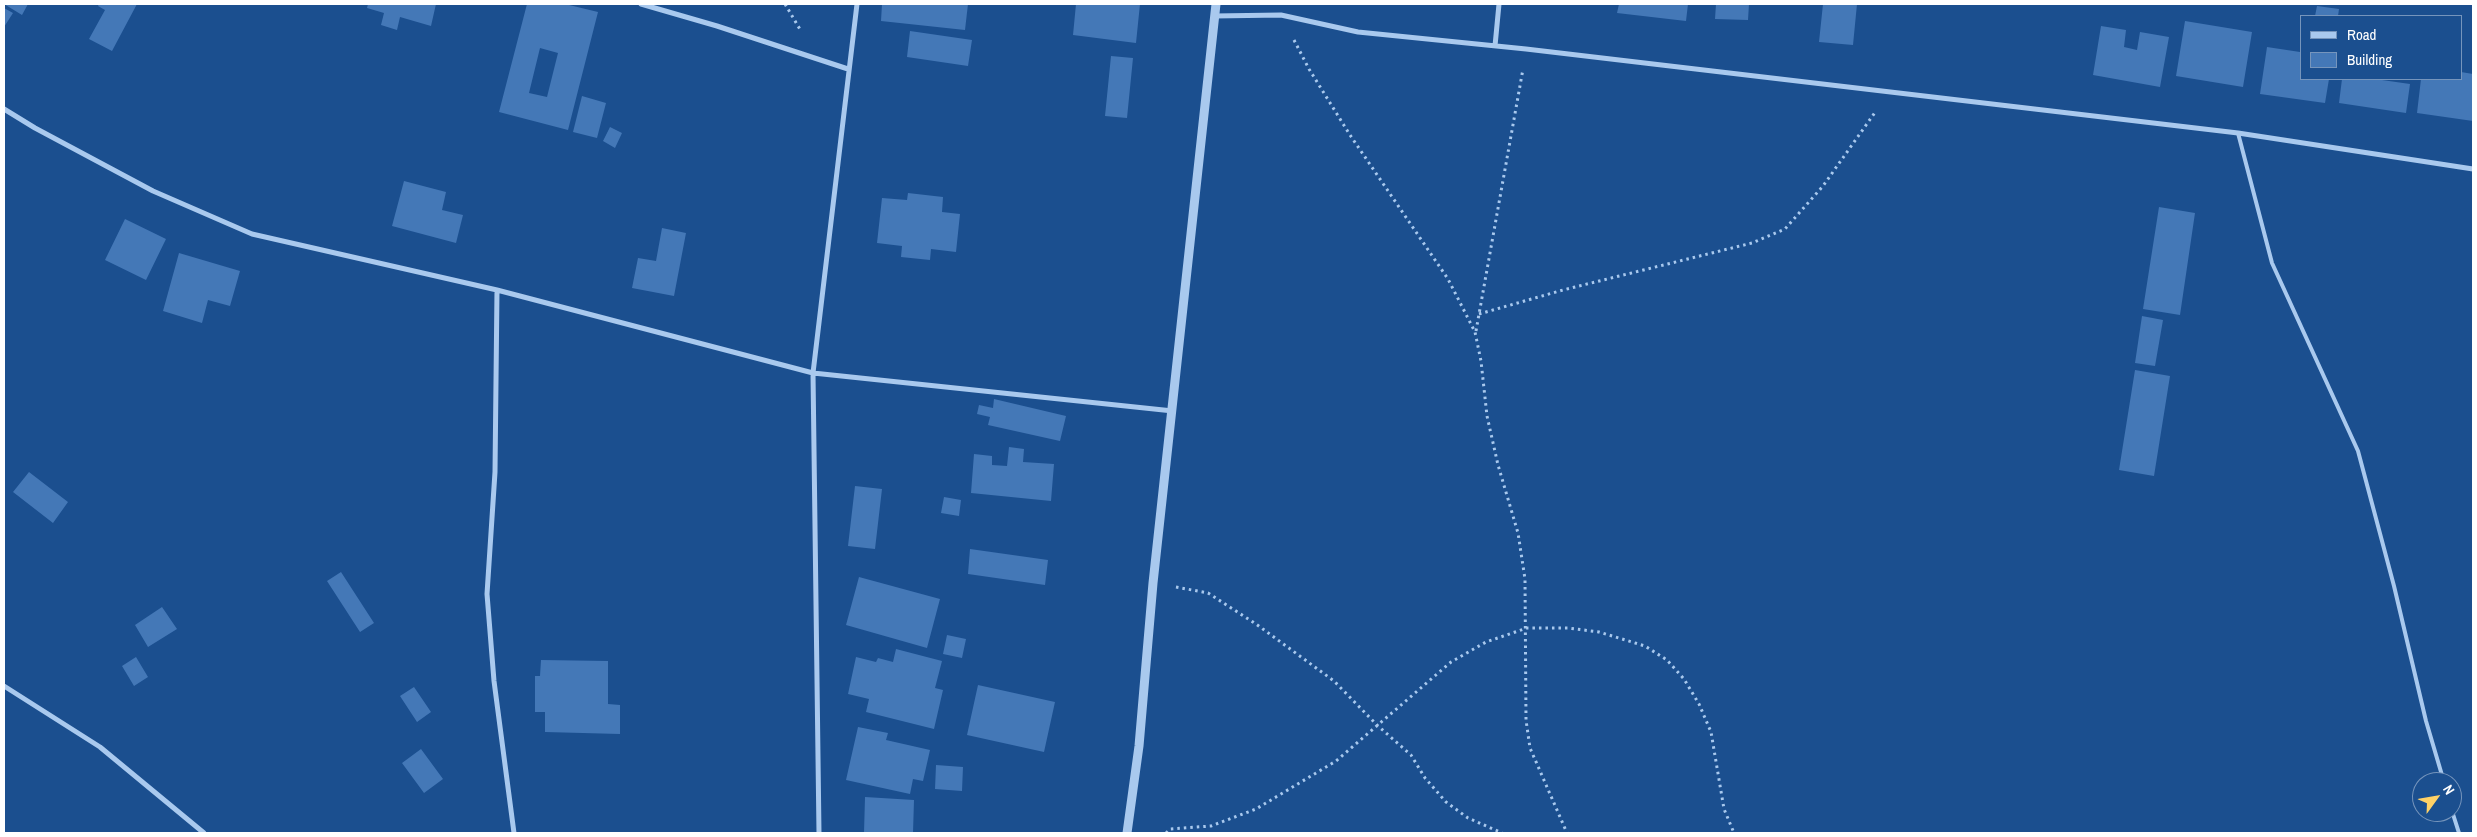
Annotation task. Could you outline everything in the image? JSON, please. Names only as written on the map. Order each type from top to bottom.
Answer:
[{"type":"street","points":[[641,4],[717,26],[848,69]]},
{"type":"street","points":[[819,833],[813,373],[857,4]]},
{"type":"street","points":[[1127,833],[1139,746],[1153,583],[1216,4]]},
{"type":"street","points":[[1495,46],[1498,4]]},
{"type":"street","points":[[1214,16],[1281,15],[1358,32],[1526,49],[2238,133],[2473,170]]},
{"type":"street","points":[[4,109],[35,128],[153,191],[252,234],[497,290],[813,373],[1173,411]]},
{"type":"street","points":[[497,290],[495,472],[488,594],[494,681],[514,833]]},
{"type":"street","points":[[4,686],[100,747],[204,833]]},
{"type":"lane","points":[[2238,133],[2272,263],[2358,450],[2426,721],[2441,772]]},
{"type":"path","points":[[1281,15],[1309,69],[1350,135],[1448,279],[1475,332],[1481,361],[1487,416],[1498,465],[1518,532],[1525,579],[1526,720],[1530,748],[1567,833]]},
{"type":"path","points":[[1475,332],[1480,314],[1526,49]]},
{"type":"path","points":[[1480,314],[1563,290],[1752,243],[1785,229],[1823,186],[1889,92]]},
{"type":"path","points":[[1153,583],[1208,593],[1256,624],[1334,681],[1377,726],[1411,755],[1425,778],[1446,802],[1468,818],[1502,833]]},
{"type":"path","points":[[1166,833],[1170,829],[1211,826],[1256,809],[1336,762],[1451,662],[1486,642],[1526,628],[1568,628],[1599,632],[1644,646],[1667,660],[1684,679],[1700,704],[1712,732],[1724,809],[1734,833]]},
{"type":"building","points":[[4,4],[28,4],[22,15]]},
{"type":"building","points":[[99,4],[137,4],[112,51],[89,39],[105,10],[98,6]]},
{"type":"building","points":[[368,4],[436,4],[431,26],[400,17],[397,30],[381,25],[384,13],[367,8]]},
{"type":"building","points":[[527,4],[565,4],[598,12],[568,130],[499,112]],"holes":[[[540,48],[558,53],[547,97],[529,93]]]},
{"type":"building","points":[[882,4],[968,4],[965,30],[881,21]]},
{"type":"building","points":[[1076,4],[1140,4],[1136,43],[1073,35]]},
{"type":"building","points":[[1619,4],[1688,4],[1686,21],[1617,13]]},
{"type":"building","points":[[1716,4],[1749,4],[1748,20],[1715,19]]},
{"type":"building","points":[[1823,4],[1857,4],[1853,45],[1819,42]]},
{"type":"building","points":[[2317,6],[2339,9],[2338,15],[2315,15]]},
{"type":"building","points":[[4,8],[13,13],[4,27]]},
{"type":"building","points":[[2185,21],[2252,32],[2243,87],[2176,76]]},
{"type":"building","points":[[2101,26],[2126,30],[2124,47],[2137,50],[2140,32],[2169,37],[2160,87],[2093,75]]},
{"type":"building","points":[[910,31],[972,40],[968,66],[907,57]]},
{"type":"building","points":[[2267,47],[2300,52],[2300,80],[2329,80],[2325,103],[2260,94]]},
{"type":"building","points":[[1111,56],[1133,58],[1127,118],[1105,116]]},
{"type":"building","points":[[2462,72],[2473,74],[2473,121],[2417,113],[2421,80],[2462,80]]},
{"type":"building","points":[[2342,80],[2382,80],[2410,84],[2406,113],[2339,103]]},
{"type":"building","points":[[582,96],[606,103],[597,138],[573,132]]},
{"type":"building","points":[[610,127],[622,133],[615,148],[603,141]]},
{"type":"building","points":[[404,181],[446,192],[442,210],[463,215],[456,243],[392,226]]},
{"type":"building","points":[[908,193],[943,197],[942,212],[960,214],[956,252],[931,249],[930,260],[901,257],[902,246],[877,243],[882,198],[907,200]]},
{"type":"building","points":[[2159,207],[2195,213],[2180,315],[2143,309]]},
{"type":"building","points":[[125,219],[166,239],[146,280],[105,260]]},
{"type":"building","points":[[662,228],[686,233],[674,296],[632,288],[638,258],[656,261]]},
{"type":"building","points":[[179,253],[240,271],[230,306],[208,300],[202,323],[163,311]]},
{"type":"building","points":[[2142,316],[2163,320],[2155,366],[2135,363]]},
{"type":"building","points":[[2135,370],[2170,376],[2154,476],[2119,470]]},
{"type":"building","points":[[994,399],[1066,416],[1060,441],[988,425],[990,417],[977,414],[979,405],[993,408]]},
{"type":"building","points":[[1009,447],[1024,449],[1023,462],[1054,464],[1051,501],[971,493],[974,454],[992,456],[992,465],[1007,466]]},
{"type":"building","points":[[29,472],[68,502],[53,523],[13,492]]},
{"type":"building","points":[[855,486],[882,489],[875,549],[848,546]]},
{"type":"building","points":[[944,497],[961,500],[959,516],[941,513]]},
{"type":"building","points":[[970,549],[1048,560],[1045,585],[968,574]]},
{"type":"building","points":[[341,572],[374,623],[360,632],[327,581]]},
{"type":"building","points":[[859,577],[940,599],[927,648],[846,625]]},
{"type":"building","points":[[162,607],[177,629],[148,647],[135,625]]},
{"type":"building","points":[[947,635],[966,639],[962,658],[943,654]]},
{"type":"building","points":[[896,649],[942,661],[935,688],[943,690],[934,729],[866,712],[869,699],[848,694],[856,657],[876,662],[878,658],[893,662]]},
{"type":"building","points":[[136,657],[148,677],[134,686],[122,666]]},
{"type":"building","points":[[541,660],[608,661],[608,704],[620,705],[620,734],[545,732],[545,712],[535,712],[535,676],[540,676]]},
{"type":"building","points":[[978,685],[1055,702],[1044,752],[967,735]]},
{"type":"building","points":[[414,687],[431,712],[417,722],[400,696]]},
{"type":"building","points":[[858,727],[888,733],[886,740],[930,750],[923,781],[913,779],[910,794],[846,780]]},
{"type":"building","points":[[421,749],[443,779],[424,793],[402,763]]},
{"type":"building","points":[[936,765],[963,767],[962,791],[935,789]]},
{"type":"building","points":[[865,797],[914,800],[913,833],[864,833]]}]
